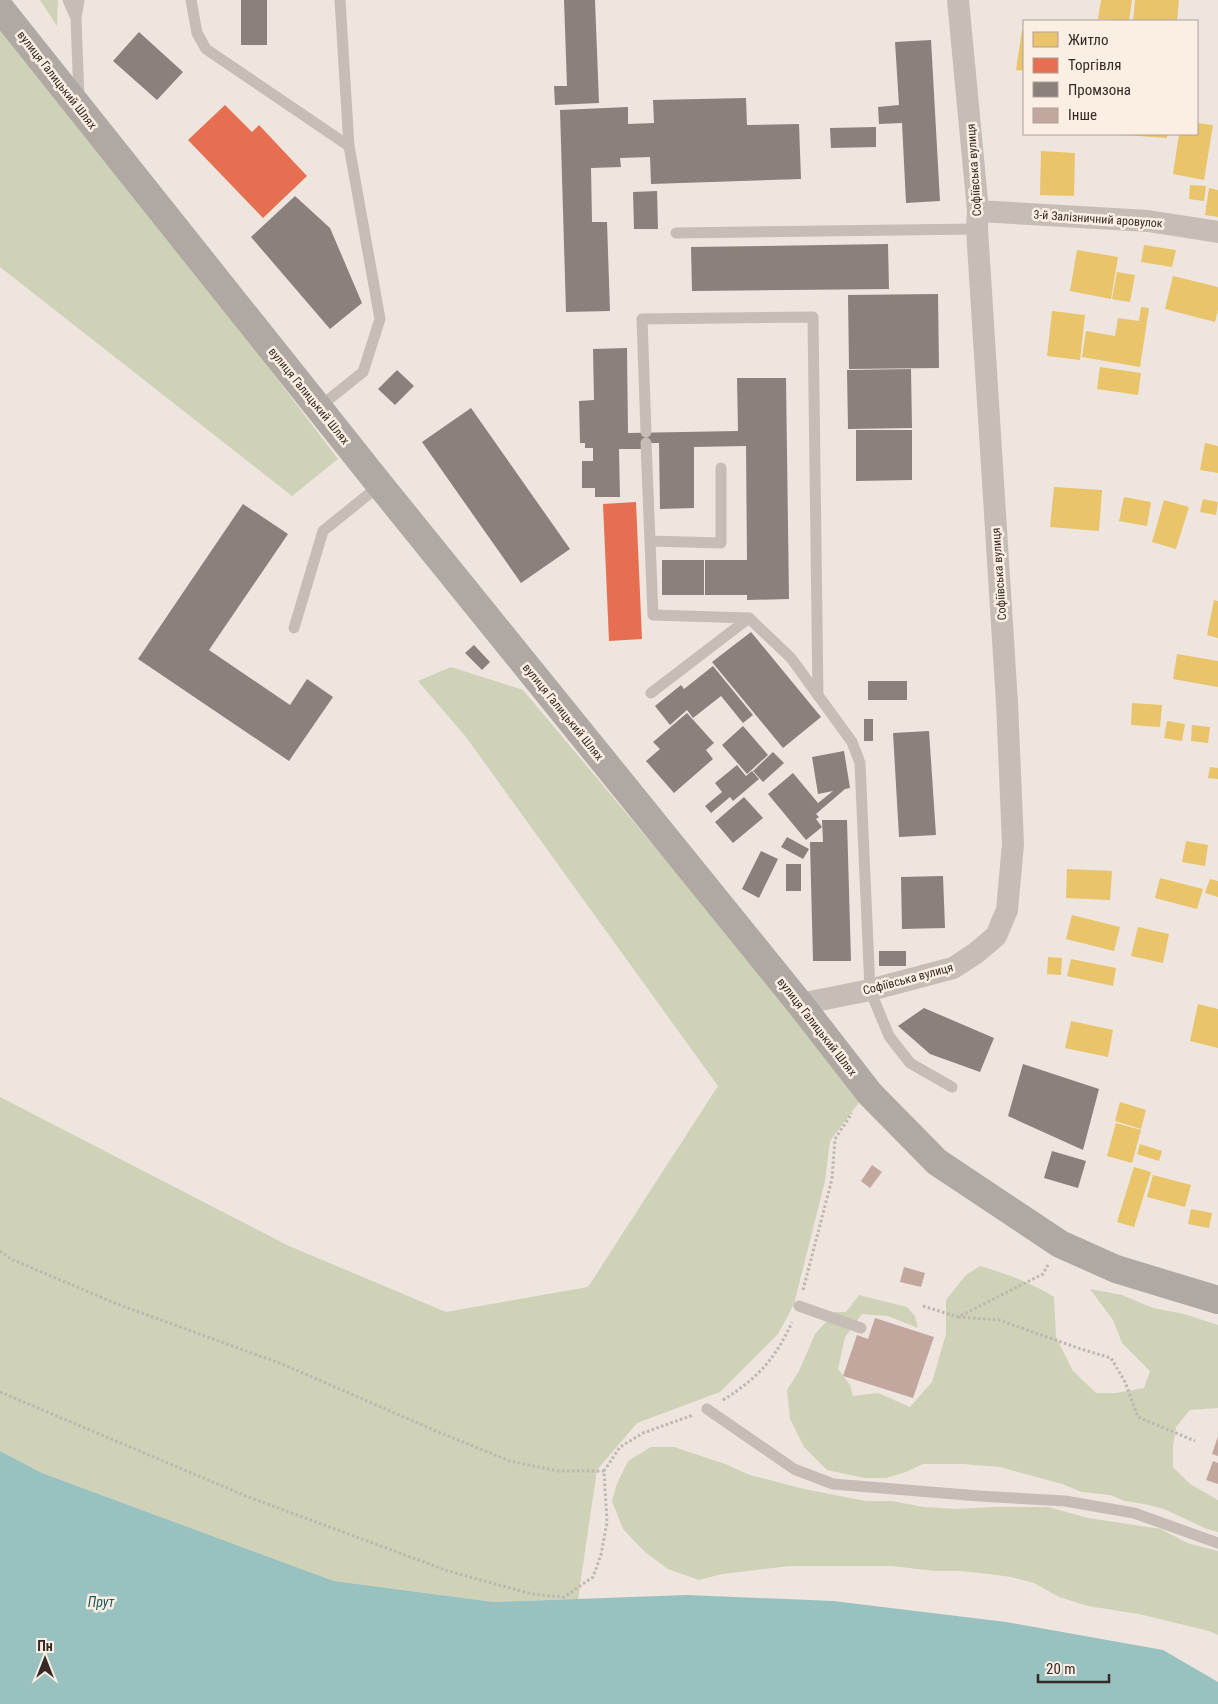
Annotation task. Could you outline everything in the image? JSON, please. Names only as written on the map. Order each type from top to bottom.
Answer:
[{"type":"highway","name":"вулиця Галицький Шлях","points":[[0,8],[318,408],[800,1004],[870,1094],[937,1162],[1060,1244],[1116,1269],[1218,1300]]},
{"type":"street","name":"Софіївська вулиця","points":[[800,1004],[870,990],[953,968],[976,953],[996,936],[1007,910],[1013,844],[1008,722],[978,220],[958,0]]},
{"type":"street","name":"3-й Залізничний аровулок","points":[[978,220],[1148,221],[1218,232]]},
{"type":"lane","points":[[68,0],[76,18]]},
{"type":"lane","points":[[79,0],[76,18],[80,108]]},
{"type":"lane","points":[[76,18],[86,0]]},
{"type":"lane","points":[[191,0],[197,33],[206,49],[349,146]]},
{"type":"lane","points":[[318,408],[363,372],[380,319],[349,146],[340,0]]},
{"type":"lane","points":[[676,233],[978,220]]},
{"type":"lane","points":[[818,696],[813,317],[642,319],[653,615],[749,618],[791,658],[818,696],[852,742],[860,763],[870,990],[889,1036],[910,1063],[952,1087]]},
{"type":"lane","points":[[650,541],[721,543],[721,468]]},
{"type":"lane","points":[[294,628],[323,531],[380,485]]},
{"type":"lane","points":[[651,693],[749,618]]},
{"type":"lane","points":[[798,1306],[861,1328]]},
{"type":"lane","points":[[707,1409],[794,1469],[833,1484],[1065,1501],[1134,1513],[1218,1543]]},
{"type":"path","points":[[0,1392],[246,1496],[448,1571],[532,1594],[564,1597],[593,1577],[601,1555],[607,1522],[604,1471],[620,1447],[643,1433],[707,1409],[739,1390],[764,1368],[781,1345],[798,1306],[832,1178],[835,1139],[855,1108],[870,1094]]},
{"type":"path","points":[[958,1317],[1043,1274],[1060,1244]]},
{"type":"path","points":[[0,1252],[118,1304],[282,1364],[443,1434],[510,1460],[558,1471],[604,1471]]},
{"type":"path","points":[[923,1306],[958,1317],[999,1320],[1111,1358],[1125,1382],[1138,1417],[1195,1441]]},
{"type":"green space","points":[[40,0],[58,0],[57,26]]},
{"type":"green space","points":[[0,14],[338,459],[292,496],[0,267]]},
{"type":"green space","points":[[451,667],[523,690],[864,1096],[830,1141],[825,1181],[794,1304],[778,1334],[720,1392],[637,1423],[597,1470],[578,1599],[494,1602],[334,1581],[42,1473],[0,1451],[0,1097],[289,1246],[446,1312],[588,1287],[718,1086],[466,737],[418,681]]},
{"type":"green space","points":[[980,1266],[1018,1279],[1054,1297],[1056,1337],[1073,1371],[1096,1393],[1116,1393],[1144,1388],[1150,1371],[1122,1343],[1113,1320],[1090,1289],[1122,1295],[1153,1308],[1184,1314],[1218,1325],[1218,1408],[1190,1410],[1176,1427],[1173,1467],[1190,1484],[1218,1500],[1218,1532],[1207,1529],[1164,1509],[1125,1501],[1110,1495],[1082,1492],[1062,1484],[1000,1467],[963,1464],[923,1464],[886,1478],[864,1478],[827,1470],[804,1447],[790,1419],[787,1390],[799,1371],[815,1334],[835,1312],[846,1312],[859,1295],[907,1307],[915,1316],[918,1328],[888,1316],[862,1314],[845,1337],[838,1369],[850,1385],[853,1396],[878,1393],[910,1407],[932,1382],[946,1334],[946,1300],[966,1275]]},
{"type":"green space","points":[[651,1447],[674,1447],[725,1464],[750,1475],[804,1489],[866,1501],[892,1501],[923,1507],[957,1509],[1048,1507],[1088,1518],[1161,1529],[1187,1543],[1218,1551],[1218,1635],[1209,1631],[1139,1614],[1088,1606],[1059,1597],[1034,1583],[989,1574],[892,1566],[790,1566],[722,1574],[699,1580],[668,1569],[645,1552],[623,1529],[612,1501],[617,1484],[628,1461]]},
{"type":"water","name":"Прут","points":[[0,1451],[42,1473],[334,1581],[494,1602],[687,1595],[833,1601],[1006,1622],[1163,1650],[1218,1682],[1218,1704],[0,1704]]},
{"type":"building: Житло","points":[[1101,0],[1132,0],[1129,20],[1098,19]]},
{"type":"building: Житло","points":[[1135,0],[1179,0],[1177,20],[1133,20]]},
{"type":"building: Житло","points":[[1022,30],[1023,71],[1016,70]]},
{"type":"building: Житло","points":[[1198,123],[1213,125],[1204,180],[1173,174],[1179,135],[1198,135]]},
{"type":"building: Житло","points":[[1124,135],[1167,135],[1167,138]]},
{"type":"building: Житло","points":[[1041,151],[1075,153],[1074,196],[1040,195]]},
{"type":"building: Житло","points":[[1190,185],[1206,186],[1204,201],[1189,199]]},
{"type":"building: Житло","points":[[1209,188],[1218,190],[1218,217],[1205,215]]},
{"type":"building: Житло","points":[[1144,245],[1176,250],[1172,267],[1141,262]]},
{"type":"building: Житло","points":[[1077,250],[1118,257],[1111,299],[1070,291]]},
{"type":"building: Житло","points":[[1117,272],[1135,275],[1130,302],[1112,299]]},
{"type":"building: Житло","points":[[1173,276],[1218,287],[1218,310],[1215,322],[1165,309]]},
{"type":"building: Житло","points":[[1141,307],[1149,308],[1140,367],[1082,357],[1086,331],[1115,336],[1118,318],[1139,321]]},
{"type":"building: Житло","points":[[1052,311],[1085,315],[1080,360],[1047,356]]},
{"type":"building: Житло","points":[[1100,367],[1141,373],[1138,395],[1097,389]]},
{"type":"building: Житло","points":[[1205,443],[1218,446],[1218,473],[1200,470]]},
{"type":"building: Житло","points":[[1054,487],[1102,490],[1099,531],[1050,527]]},
{"type":"building: Житло","points":[[1124,497],[1151,502],[1147,526],[1119,521]]},
{"type":"building: Житло","points":[[1203,499],[1218,502],[1216,515],[1200,512]]},
{"type":"building: Житло","points":[[1164,500],[1189,507],[1176,549],[1152,542]]},
{"type":"building: Житло","points":[[1214,600],[1218,601],[1218,638],[1207,635]]},
{"type":"building: Житло","points":[[1177,654],[1218,661],[1218,687],[1173,679]]},
{"type":"building: Житло","points":[[1132,703],[1162,705],[1160,727],[1131,725]]},
{"type":"building: Житло","points":[[1167,721],[1185,724],[1182,741],[1164,738]]},
{"type":"building: Житло","points":[[1192,725],[1210,727],[1208,743],[1191,741]]},
{"type":"building: Житло","points":[[1210,767],[1218,768],[1218,779],[1208,778]]},
{"type":"building: Житло","points":[[1186,841],[1208,845],[1205,866],[1182,862]]},
{"type":"building: Житло","points":[[1067,869],[1112,871],[1110,900],[1066,898]]},
{"type":"building: Житло","points":[[1160,878],[1203,889],[1197,909],[1155,898]]},
{"type":"building: Житло","points":[[1210,879],[1218,881],[1218,897],[1205,893]]},
{"type":"building: Житло","points":[[1072,915],[1120,927],[1114,951],[1066,939]]},
{"type":"building: Житло","points":[[1138,927],[1169,934],[1163,963],[1131,956]]},
{"type":"building: Житло","points":[[1048,957],[1062,958],[1061,975],[1047,974]]},
{"type":"building: Житло","points":[[1071,959],[1116,968],[1113,986],[1067,976]]},
{"type":"building: Житло","points":[[1198,1004],[1218,1009],[1218,1048],[1190,1041]]},
{"type":"building: Житло","points":[[1071,1021],[1113,1030],[1108,1057],[1065,1048]]},
{"type":"building: Житло","points":[[1120,1102],[1146,1110],[1141,1129],[1115,1121]]},
{"type":"building: Житло","points":[[1116,1123],[1141,1130],[1132,1163],[1107,1156]]},
{"type":"building: Житло","points":[[1140,1144],[1162,1151],[1159,1161],[1137,1154]]},
{"type":"building: Житло","points":[[1134,1167],[1151,1172],[1134,1227],[1117,1222]]},
{"type":"building: Житло","points":[[1153,1175],[1191,1185],[1185,1207],[1147,1197]]},
{"type":"building: Житло","points":[[1191,1209],[1212,1213],[1209,1228],[1188,1224]]},
{"type":"building: Торгівля","points":[[225,105],[252,132],[259,125],[307,176],[263,218],[188,140]]},
{"type":"building: Торгівля","points":[[636,502],[642,639],[609,641],[603,504]]},
{"type":"building: Промзона","points":[[241,0],[267,0],[267,45],[241,45]]},
{"type":"building: Промзона","points":[[564,0],[595,0],[599,103],[555,105],[554,86],[567,86]]},
{"type":"building: Промзона","points":[[139,32],[183,72],[157,100],[113,61]]},
{"type":"building: Промзона","points":[[931,40],[940,201],[906,203],[902,123],[879,124],[878,107],[899,105],[895,42]]},
{"type":"building: Промзона","points":[[746,98],[747,125],[799,124],[801,179],[651,184],[650,157],[620,158],[621,167],[591,168],[592,222],[607,222],[610,311],[566,312],[560,110],[628,107],[628,124],[654,123],[653,100]]},
{"type":"building: Промзона","points":[[876,127],[876,147],[831,148],[830,128]]},
{"type":"building: Промзона","points":[[657,191],[658,229],[634,229],[633,192]]},
{"type":"building: Промзона","points":[[295,196],[330,228],[362,303],[330,329],[251,237]]},
{"type":"building: Промзона","points":[[888,244],[889,289],[692,291],[691,247]]},
{"type":"building: Промзона","points":[[938,294],[939,368],[849,369],[848,295]]},
{"type":"building: Промзона","points":[[627,348],[628,433],[738,431],[737,378],[786,378],[789,599],[747,600],[747,595],[705,595],[705,560],[747,560],[746,446],[694,447],[694,508],[660,509],[659,443],[641,443],[641,449],[619,449],[620,497],[595,497],[595,488],[582,488],[582,461],[593,461],[593,448],[585,448],[585,443],[580,443],[579,401],[594,400],[593,349]]},
{"type":"building: Промзона","points":[[911,369],[912,428],[848,429],[847,370]]},
{"type":"building: Промзона","points":[[397,370],[414,386],[395,405],[378,389]]},
{"type":"building: Промзона","points":[[471,408],[570,549],[521,583],[422,442]]},
{"type":"building: Промзона","points":[[856,430],[912,430],[912,480],[856,481]]},
{"type":"building: Промзона","points":[[243,504],[288,534],[209,650],[290,705],[307,679],[333,697],[289,761],[138,659]]},
{"type":"building: Промзона","points":[[662,560],[704,560],[704,595],[662,595]]},
{"type":"building: Промзона","points":[[751,632],[821,717],[783,748],[712,662]]},
{"type":"building: Промзона","points":[[474,645],[490,662],[482,670],[465,653]]},
{"type":"building: Промзона","points":[[713,666],[753,715],[743,723],[721,696],[693,718],[687,710],[670,725],[655,706],[681,685],[684,689]]},
{"type":"building: Промзона","points":[[868,681],[907,681],[907,700],[868,700]]},
{"type":"building: Промзона","points":[[687,713],[714,743],[706,750],[713,759],[674,793],[646,761],[660,749],[653,742]]},
{"type":"building: Промзона","points":[[864,719],[873,719],[873,741],[864,741]]},
{"type":"building: Промзона","points":[[743,726],[768,755],[747,774],[722,745]]},
{"type":"building: Промзона","points":[[929,731],[936,835],[899,837],[893,733]]},
{"type":"building: Промзона","points":[[844,751],[850,788],[845,789],[816,814],[819,817],[816,819],[822,827],[806,840],[768,794],[793,773],[818,803],[833,791],[818,794],[812,757]]},
{"type":"building: Промзона","points":[[773,752],[784,763],[763,782],[753,771]]},
{"type":"building: Промзона","points":[[737,765],[746,776],[752,771],[759,779],[733,801],[730,797],[711,813],[705,806],[722,792],[715,783]]},
{"type":"building: Промзона","points":[[744,797],[763,818],[733,843],[715,822]]},
{"type":"building: Промзона","points":[[822,820],[847,820],[851,961],[813,961],[810,842],[823,842]]},
{"type":"building: Промзона","points":[[787,837],[809,849],[803,859],[781,847]]},
{"type":"building: Промзона","points":[[761,851],[778,859],[759,898],[742,889]]},
{"type":"building: Промзона","points":[[786,864],[801,864],[801,891],[786,891]]},
{"type":"building: Промзона","points":[[943,876],[945,928],[902,929],[901,877]]},
{"type":"building: Промзона","points":[[879,951],[906,951],[906,966],[879,966]]},
{"type":"building: Промзона","points":[[924,1008],[994,1038],[980,1072],[930,1054],[898,1026]]},
{"type":"building: Промзона","points":[[1023,1064],[1099,1089],[1083,1150],[1008,1116]]},
{"type":"building: Промзона","points":[[1052,1151],[1086,1161],[1078,1188],[1044,1178]]},
{"type":"building: Інше","points":[[872,1165],[882,1172],[870,1188],[861,1181]]},
{"type":"building: Інше","points":[[904,1267],[925,1273],[921,1287],[900,1282]]},
{"type":"building: Інше","points":[[875,1318],[934,1337],[913,1398],[843,1376],[857,1335],[868,1339]]},
{"type":"building: Інше","points":[[1218,1436],[1218,1456],[1212,1454]]},
{"type":"building: Інше","points":[[1213,1461],[1218,1463],[1218,1484],[1206,1480]]}]
